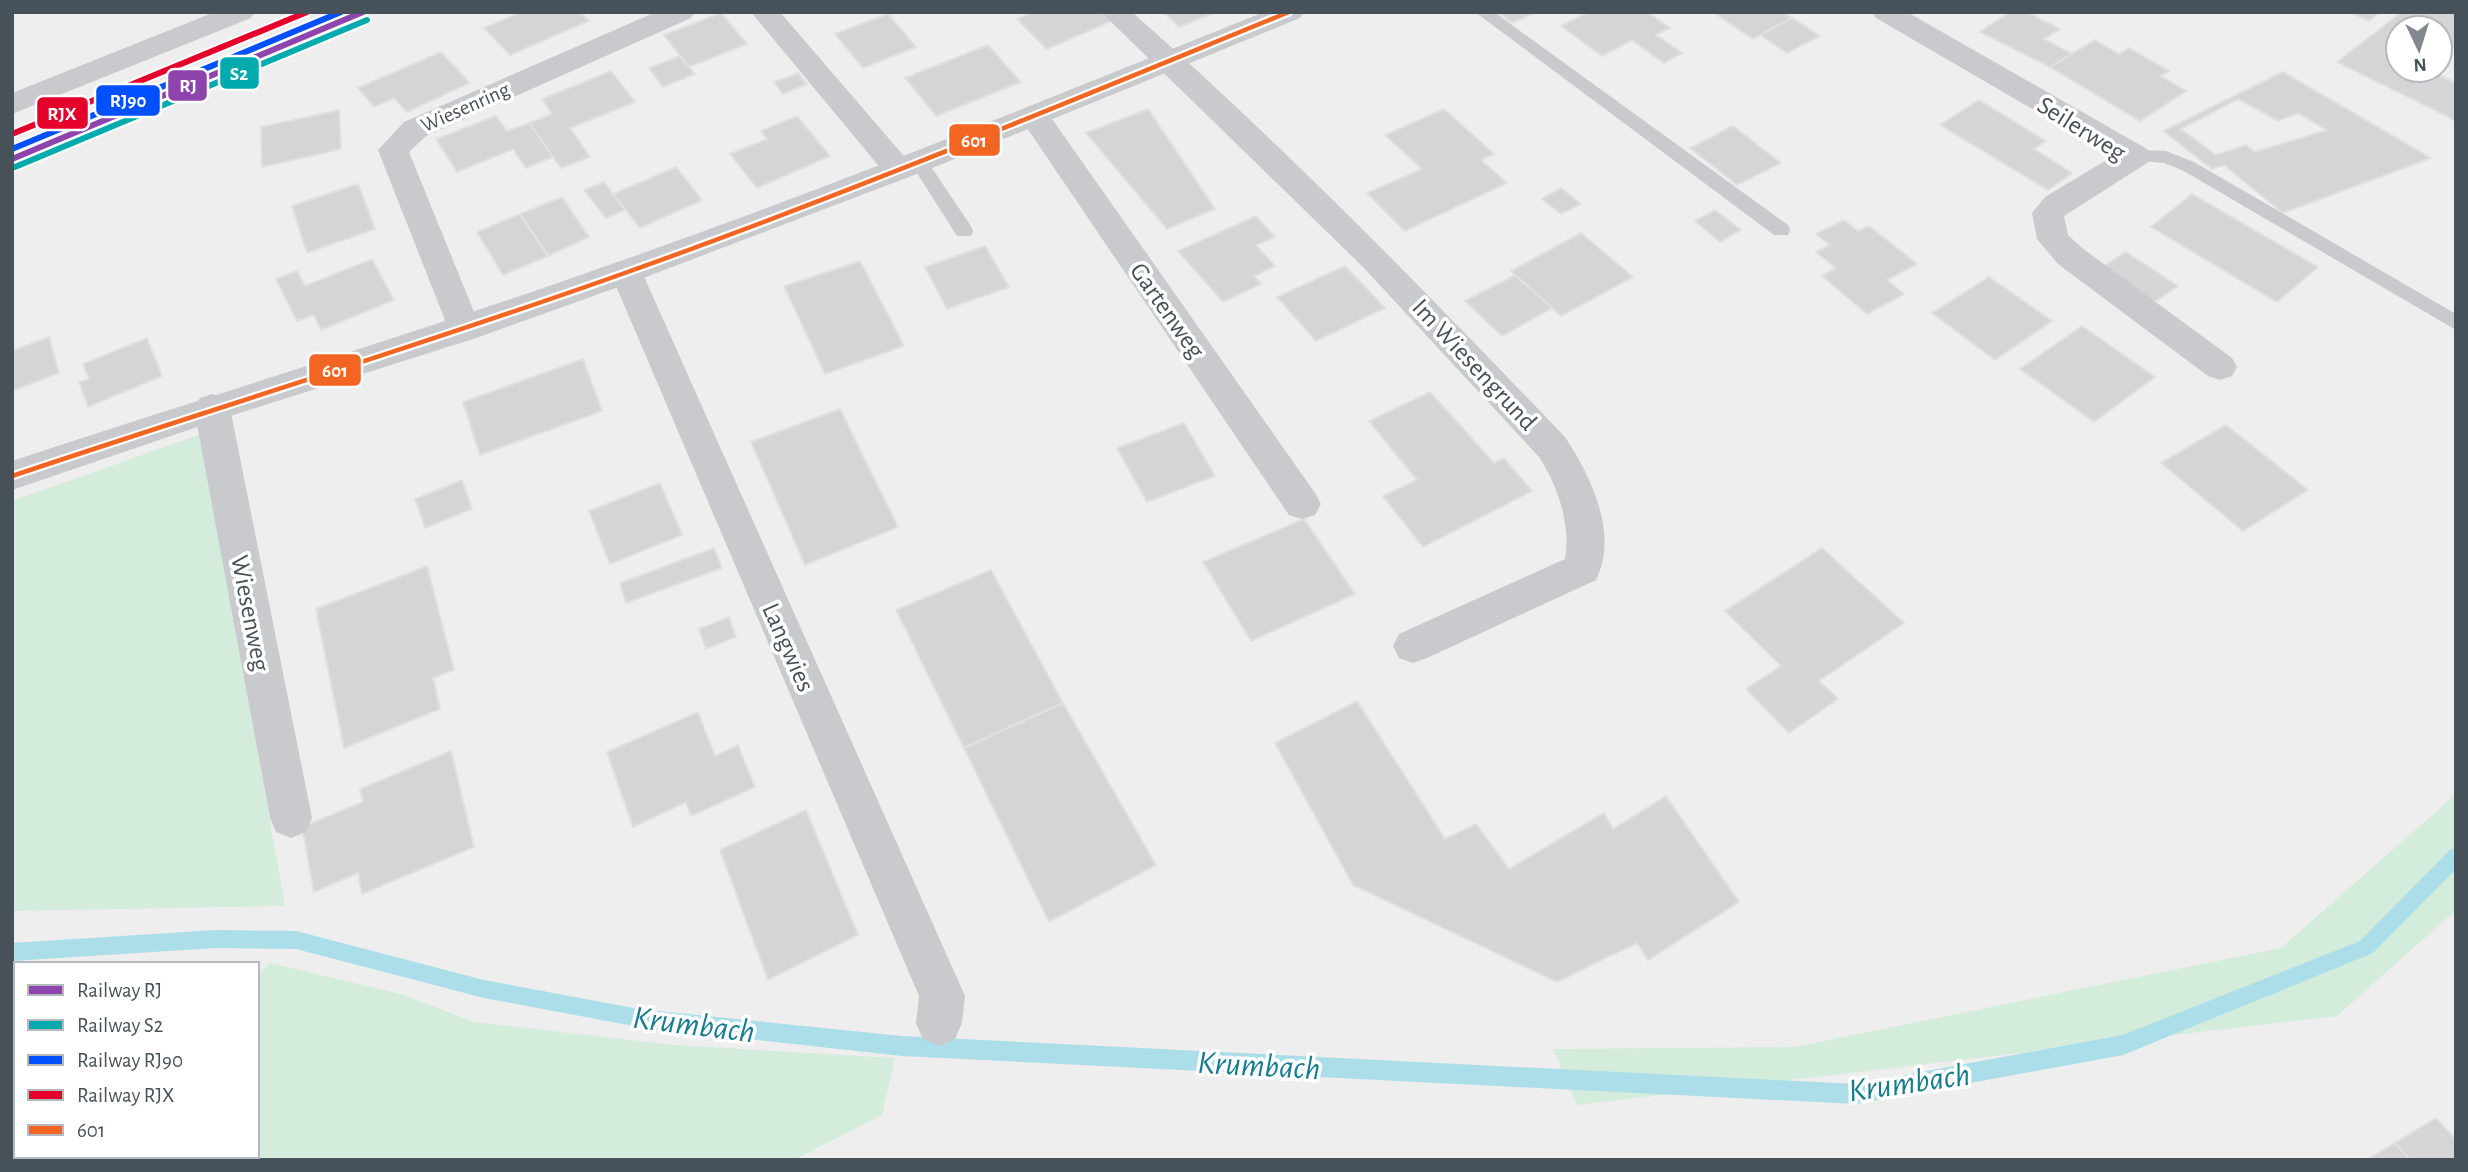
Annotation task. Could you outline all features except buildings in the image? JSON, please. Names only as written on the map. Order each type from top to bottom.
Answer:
[{"type":"street","points":[[12,104],[241,12]]},
{"type":"street","name":"Wiesenring","points":[[464,329],[393,150],[415,129],[681,12]]},
{"type":"street","points":[[765,12],[908,166]]},
{"type":"street","points":[[1115,12],[1171,62]]},
{"type":"street","points":[[12,476],[212,408],[464,329],[626,272],[908,166],[1290,12]]},
{"type":"street","name":"Seilerweg","points":[[1886,12],[2136,156],[2056,205],[2048,213],[2053,239],[2070,256],[2220,367]]},
{"type":"street","name":"Im Wiesengrund","points":[[1171,62],[1384,269],[1522,412],[1552,447],[1568,471],[1587,541],[1582,569],[1413,646]]},
{"type":"street","name":"Gartenweg","points":[[1034,116],[1301,504]]},
{"type":"street","name":"Langwies","points":[[626,272],[942,996],[939,1023]]},
{"type":"street","name":"Wiesenweg","points":[[212,408],[291,818]]},
{"type":"lane","points":[[1483,12],[1781,230]]},
{"type":"lane","points":[[2136,156],[2166,157],[2188,166],[2456,323]]},
{"type":"lane","points":[[908,166],[964,231]]},
{"type":"green space","points":[[201,434],[285,906],[12,911],[12,501]]},
{"type":"green space","points":[[2456,794],[2456,910],[2337,1016],[1577,1105],[1553,1049],[1794,1047],[2281,948]]},
{"type":"green space","points":[[270,963],[401,994],[474,1022],[675,1045],[895,1058],[882,1115],[794,1160],[12,1160],[12,1040],[14,1158],[259,1158],[259,974]]},
{"type":"waterway","name":"Krumbach","points":[[12,952],[216,939],[296,940],[484,989],[639,1018],[902,1046],[1856,1094],[2123,1045],[2366,947],[2456,856]]},
{"type":"rail line","name":"RJX","points":[[12,134],[307,12]]},
{"type":"rail line","name":"RJ90","points":[[12,149],[341,12]]},
{"type":"rail line","name":"RJ","points":[[12,159],[363,12]]},
{"type":"rail line","name":"S2","points":[[15,167],[367,20]]},
{"type":"transit line","name":"601","points":[[12,476],[622,274],[957,147],[1289,12]]}]
